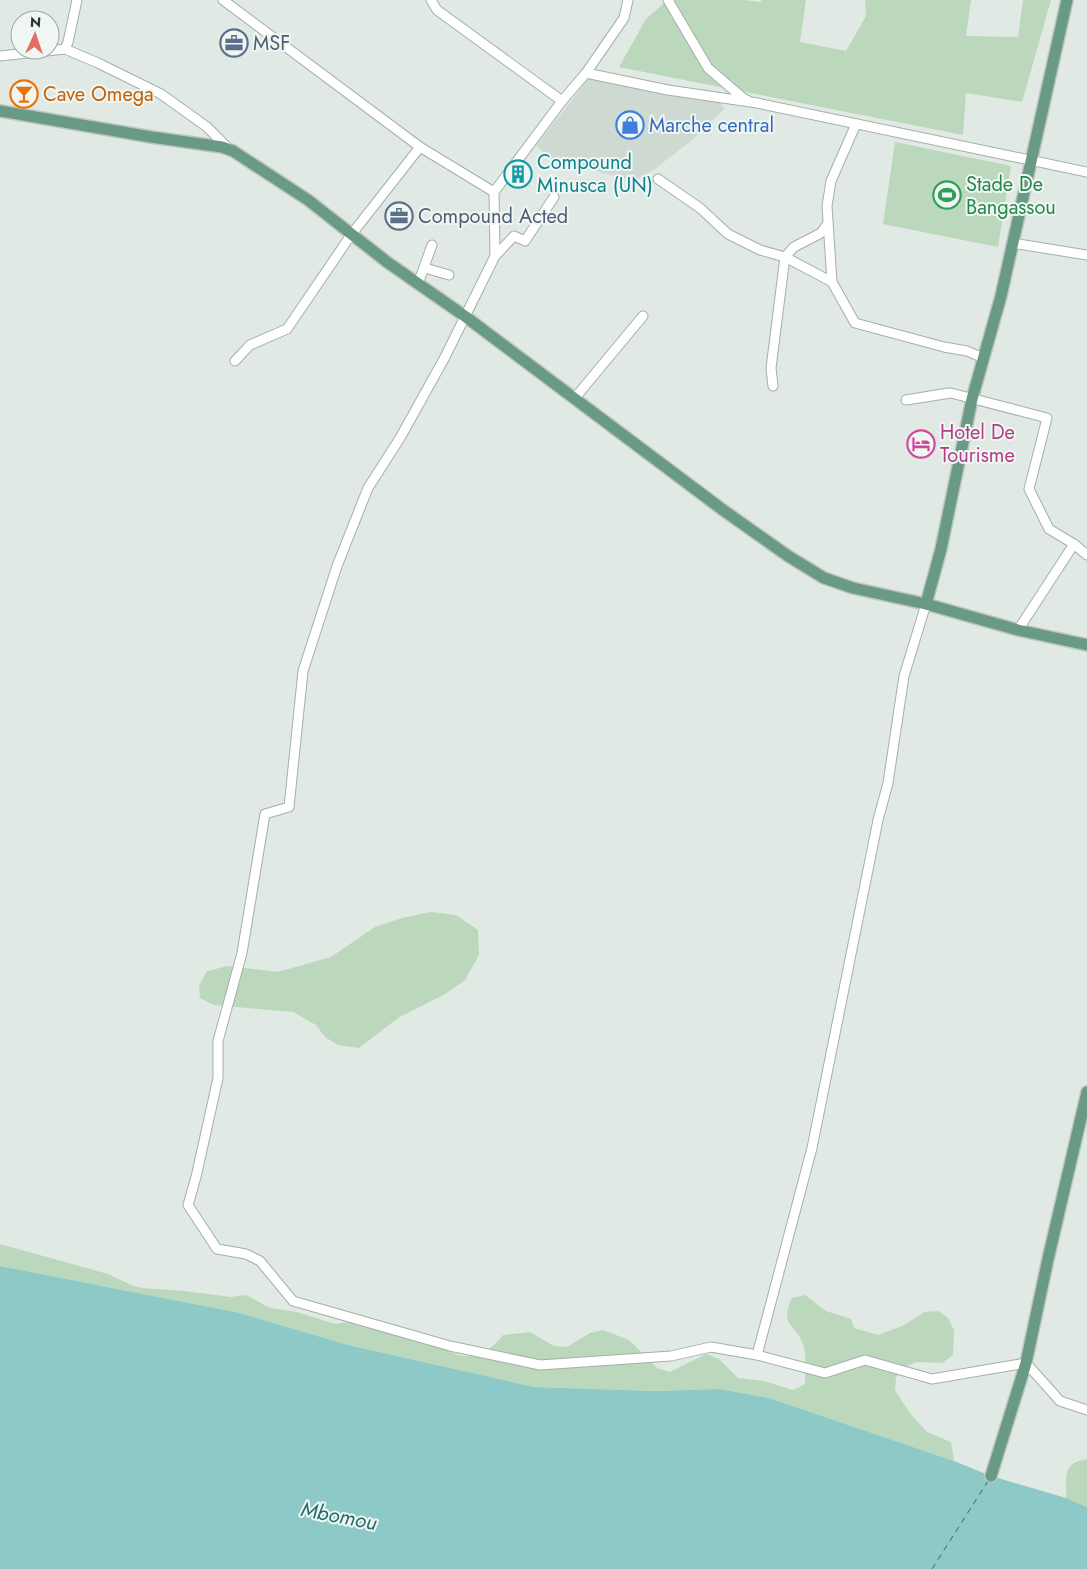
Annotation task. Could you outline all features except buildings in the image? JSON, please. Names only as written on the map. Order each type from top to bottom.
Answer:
[{"type":"main road","points":[[926,604],[941,549],[972,399],[1000,296],[1067,0]]},
{"type":"main road","points":[[0,111],[228,148],[308,200],[351,235],[466,317],[723,510],[788,556],[824,578],[854,588],[926,604],[1018,630],[1087,644]]},
{"type":"main road","points":[[991,1476],[1026,1363],[1087,1092]]},
{"type":"street","points":[[64,49],[68,42],[77,0]]},
{"type":"street","points":[[223,0],[420,147],[494,192]]},
{"type":"street","points":[[432,0],[437,10],[562,102]]},
{"type":"street","points":[[620,0],[624,18]]},
{"type":"street","points":[[495,256],[494,192],[586,73],[624,18],[628,0]]},
{"type":"street","points":[[668,0],[708,68],[744,99],[757,103]]},
{"type":"street","points":[[0,56],[64,49],[161,94],[207,127],[228,148]]},
{"type":"street","points":[[586,73],[668,90],[757,103],[1087,172]]},
{"type":"street","points":[[856,124],[831,181],[827,206],[832,282],[854,323],[944,347],[967,351],[983,358]]},
{"type":"street","points":[[236,361],[250,345],[287,329],[351,235],[420,147]]},
{"type":"street","points":[[658,178],[700,208],[728,234],[760,250],[785,257],[832,282]]},
{"type":"street","points":[[554,197],[525,241],[514,236],[495,256],[466,317],[400,438],[368,488],[337,566],[303,671],[289,807],[265,814],[242,953],[218,1041],[218,1078],[188,1205],[216,1249],[246,1254],[260,1261],[292,1302],[450,1346],[540,1365],[671,1356],[711,1347],[757,1355],[825,1373],[866,1360],[932,1379],[1026,1363],[1060,1401],[1087,1410]]},
{"type":"street","points":[[773,386],[771,368],[785,257],[794,247],[821,233],[828,223]]},
{"type":"street","points":[[1012,243],[1087,255]]},
{"type":"street","points":[[418,284],[432,245]]},
{"type":"street","points":[[425,268],[449,275]]},
{"type":"street","points":[[574,399],[643,316]]},
{"type":"street","points":[[948,393],[906,400],[951,393],[1047,418],[1029,489],[1049,528],[1087,555]]},
{"type":"street","points":[[1018,630],[1074,544]]},
{"type":"street","points":[[757,1355],[812,1148],[876,829],[888,783],[904,676],[926,604]]},
{"type":"shaded area","name":"Marche central","points":[[590,77],[720,102],[724,109],[691,141],[652,171],[634,181],[553,160],[536,146]]},
{"type":"green space","points":[[668,0],[744,0],[761,2],[761,0],[806,0],[800,42],[846,51],[866,16],[865,0],[971,0],[966,36],[1018,37],[1023,0],[1051,0],[1022,102],[966,93],[963,135],[619,67],[646,19]]},
{"type":"green space","name":"Stade De Bangassou","points":[[895,142],[1011,166],[998,247],[883,224]]},
{"type":"green space","points":[[431,912],[456,915],[478,930],[479,955],[465,980],[445,994],[398,1018],[359,1048],[338,1045],[325,1037],[316,1025],[293,1012],[214,1005],[200,998],[199,986],[207,971],[228,966],[278,972],[331,957],[375,927],[402,918]]},
{"type":"green space","points":[[0,1244],[108,1274],[142,1288],[231,1297],[246,1295],[270,1308],[297,1312],[335,1324],[348,1322],[357,1316],[420,1337],[461,1356],[482,1353],[495,1344],[503,1335],[530,1332],[554,1346],[567,1347],[590,1333],[603,1330],[629,1340],[657,1368],[670,1372],[706,1354],[719,1359],[738,1378],[764,1381],[793,1390],[805,1384],[806,1364],[803,1344],[788,1319],[788,1307],[792,1298],[805,1295],[826,1311],[851,1319],[854,1328],[878,1335],[902,1326],[925,1312],[938,1311],[948,1318],[954,1330],[953,1355],[942,1363],[917,1362],[904,1367],[896,1377],[895,1390],[909,1412],[927,1432],[951,1442],[954,1461],[769,1398],[719,1389],[655,1391],[534,1387],[348,1345],[240,1313],[0,1266]]},
{"type":"green space","points":[[1087,1459],[1087,1507],[1066,1498],[1066,1478],[1069,1468],[1073,1464]]},
{"type":"water","name":"Mbomou","points":[[0,1266],[240,1313],[348,1345],[534,1387],[655,1391],[719,1389],[769,1398],[954,1461],[991,1476],[1066,1498],[1087,1507],[1087,1569],[0,1569]]},
{"type":"ferry route","points":[[932,1569],[988,1481]]},
{"type":"place","name":"MSF","points":[[234,43]]},
{"type":"place","name":"Cave Omega","points":[[24,94]]},
{"type":"place","name":"Marche central","points":[[630,125]]},
{"type":"place","name":"Compound Minusca (UN)","points":[[518,174]]},
{"type":"place","name":"Stade De Bangassou","points":[[947,195]]},
{"type":"place","name":"Compound Acted","points":[[399,216]]},
{"type":"place","name":"Hotel De Tourisme","points":[[921,444]]}]
